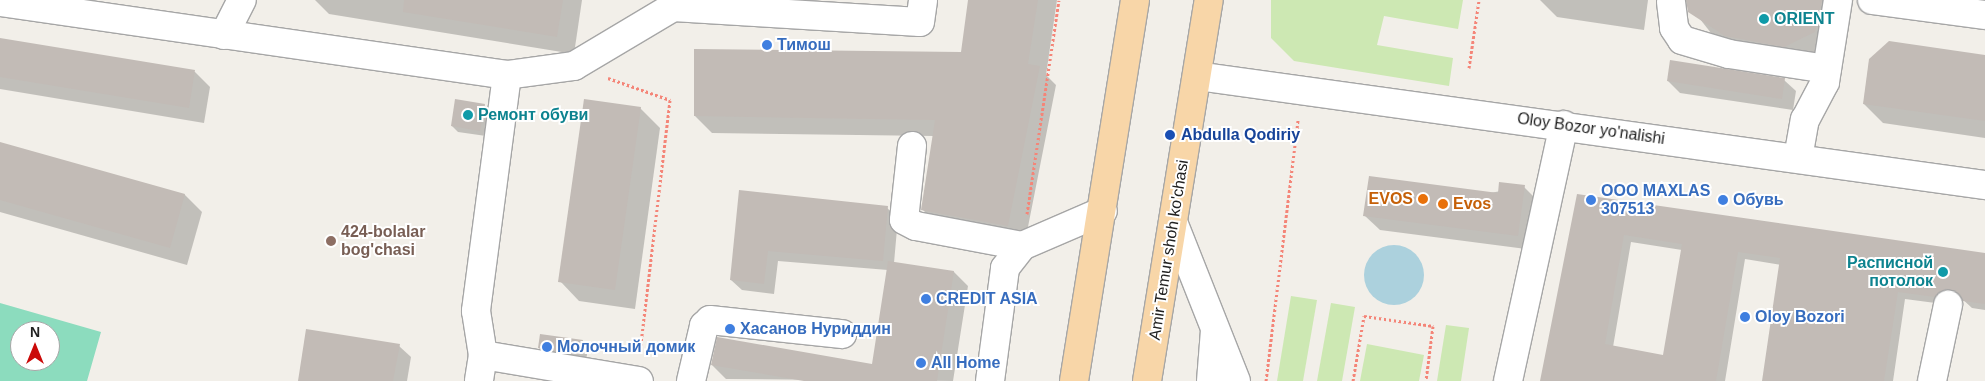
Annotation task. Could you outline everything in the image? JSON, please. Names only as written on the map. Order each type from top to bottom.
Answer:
[{"type":"main road","points":[[1074,381],[1103,211],[1135,0]]},
{"type":"main road","name":"Amir Temur shoh ko'chasi","points":[[1147,381],[1209,0]]},
{"type":"street","points":[[224,36],[242,0]]},
{"type":"street","points":[[0,2],[78,6],[224,36],[507,75],[574,66],[673,4],[920,22],[923,0]]},
{"type":"street","points":[[1798,158],[1805,120],[1818,98],[1827,69],[1838,0]]},
{"type":"street","points":[[1872,0],[1985,15]]},
{"type":"street","points":[[1671,2],[1674,28],[1682,40],[1729,54],[1827,69]]},
{"type":"street","points":[[507,75],[476,311],[481,368],[638,381]]},
{"type":"street","name":"Oloy Bozor yo'nalishi","points":[[1197,76],[1564,125],[1985,185]]},
{"type":"street","points":[[1508,381],[1564,125]]},
{"type":"street","points":[[912,146],[904,220],[1022,246]]},
{"type":"street","points":[[990,381],[1005,268],[1022,246],[1103,211]]},
{"type":"street","points":[[1173,222],[1216,324],[1236,381]]},
{"type":"street","points":[[1932,381],[1948,305]]},
{"type":"street","points":[[691,381],[704,326],[710,320],[842,334]]},
{"type":"street","points":[[1211,381],[1216,324]]},
{"type":"path","points":[[1022,246],[1059,0]]},
{"type":"path","points":[[1469,68],[1479,0]]},
{"type":"path","points":[[574,66],[670,100],[638,381]]},
{"type":"path","points":[[1266,381],[1301,91]]},
{"type":"path","points":[[1353,381],[1364,316],[1434,326],[1426,381]]},
{"type":"green space","points":[[1271,0],[1463,0],[1458,29],[1384,16],[1377,45],[1453,58],[1449,86],[1294,61],[1271,38]]},
{"type":"green space","points":[[1291,296],[1317,300],[1303,381],[1277,381]]},
{"type":"green space","points":[[0,303],[101,332],[87,381],[0,381]]},
{"type":"green space","points":[[1331,303],[1355,307],[1342,381],[1317,381]]},
{"type":"green space","points":[[1446,325],[1469,328],[1461,381],[1437,381]]},
{"type":"green space","points":[[1367,344],[1424,355],[1419,381],[1360,381]]},
{"type":"water","points":[[1394,245],[1406,247],[1419,258],[1424,275],[1422,287],[1411,300],[1394,305],[1382,303],[1369,292],[1364,275],[1366,263],[1377,250]]},
{"type":"building","points":[[404,0],[563,0],[557,37],[403,12]]},
{"type":"building","points":[[968,0],[1038,0],[1028,64],[1040,66],[1008,226],[921,210],[935,120],[694,116],[694,49],[961,52]]},
{"type":"building","name":"ORIENT","points":[[1686,0],[1822,0],[1815,32],[1784,47],[1725,36],[1688,12]]},
{"type":"building","points":[[0,38],[195,70],[189,108],[0,77]]},
{"type":"building","points":[[1889,41],[1985,55],[1985,121],[1863,104],[1869,59]]},
{"type":"building","points":[[1670,60],[1785,78],[1782,99],[1667,81]]},
{"type":"building","name":"Ремонт обуви","points":[[455,99],[485,104],[480,131],[451,126]]},
{"type":"building","points":[[584,99],[641,107],[615,290],[558,282]]},
{"type":"building","points":[[0,142],[185,194],[170,248],[0,200]]},
{"type":"building","name":"Evos","points":[[1369,176],[1498,193],[1499,182],[1525,185],[1518,236],[1363,216]]},
{"type":"building","points":[[739,190],[888,206],[883,261],[768,251],[764,284],[730,280]]},
{"type":"building","points":[[1577,194],[1985,253],[1985,304],[1963,301],[1951,290],[1935,297],[1898,292],[1884,381],[1762,381],[1780,258],[1738,252],[1716,381],[1540,381]],"holes":[[[1624,235],[1682,244],[1663,355],[1605,344]]]},
{"type":"building","points":[[888,261],[954,271],[937,381],[804,381],[711,365],[717,337],[872,364]]},
{"type":"building","points":[[306,329],[400,344],[393,381],[298,381]]},
{"type":"building","points":[[540,334],[583,340],[580,355],[538,348]]},
{"type":"place","name":"ORIENT","points":[[1764,19]]},
{"type":"place","name":"Тимош","points":[[767,45]]},
{"type":"place","name":"Ремонт обуви","points":[[468,115]]},
{"type":"place","name":"Abdulla Qodiriy","points":[[1170,135]]},
{"type":"place","name":"EVOS","points":[[1423,199]]},
{"type":"place","name":"OOO MAXLAS 307513","points":[[1591,200]]},
{"type":"place","name":"Обувь","points":[[1723,200]]},
{"type":"place","name":"Evos","points":[[1443,204]]},
{"type":"place","name":"424-bolalar bog'chasi","points":[[331,241]]},
{"type":"place","name":"Расписной потолок","points":[[1943,272]]},
{"type":"place","name":"CREDIT ASIA","points":[[926,299]]},
{"type":"place","name":"Oloy Bozori","points":[[1745,317]]},
{"type":"place","name":"Хасанов Нуриддин","points":[[730,329]]},
{"type":"place","name":"Молочный домик","points":[[547,347]]},
{"type":"place","name":"All Home","points":[[921,363]]}]
